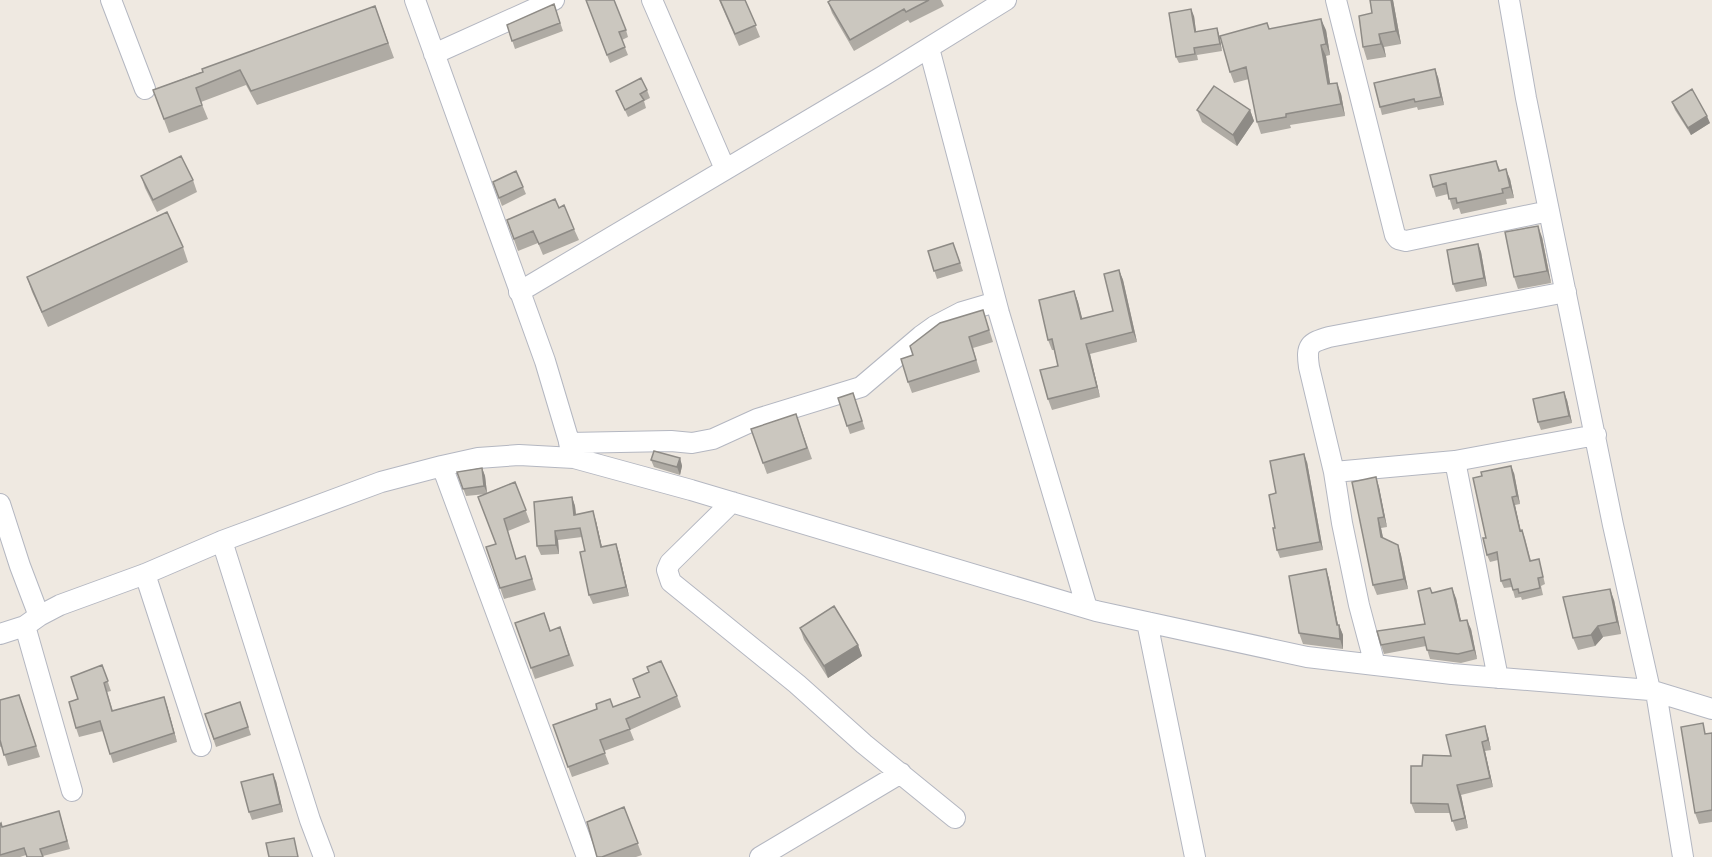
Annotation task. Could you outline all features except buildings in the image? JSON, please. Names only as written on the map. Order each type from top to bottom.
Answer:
[{"type":"street","points":[[111,0],[145,89]]},
{"type":"street","points":[[415,0],[544,361],[572,450]]},
{"type":"street","points":[[434,54],[516,8],[554,0]]},
{"type":"street","points":[[652,0],[725,169]]},
{"type":"street","points":[[519,292],[1006,0]]},
{"type":"street","points":[[1336,0],[1395,235],[1398,239],[1406,241],[1549,211]]},
{"type":"street","points":[[1509,0],[1526,98],[1613,525],[1653,691],[1683,857]]},
{"type":"street","points":[[928,48],[996,302],[1087,608]]},
{"type":"street","points":[[1375,665],[1359,605],[1341,523],[1334,472],[1309,367],[1307,352],[1310,346],[1315,341],[1329,337],[1566,292]]},
{"type":"street","points":[[0,634],[32,621],[60,605],[381,482],[478,459],[671,441],[692,443],[713,439],[757,419],[861,387],[921,336],[935,327],[962,312],[996,302]]},
{"type":"street","points":[[1334,472],[1455,461],[1596,435]]},
{"type":"street","points":[[572,450],[732,502],[1087,608],[1147,622],[1307,657],[1498,678],[1653,691],[1712,709]]},
{"type":"street","points":[[1455,461],[1498,678]]},
{"type":"street","points":[[442,466],[587,857]]},
{"type":"street","points":[[732,502],[670,563],[667,570],[671,582],[797,684],[864,744],[955,818]]},
{"type":"street","points":[[0,504],[20,566],[72,791]]},
{"type":"street","points":[[222,541],[309,820],[324,857]]},
{"type":"street","points":[[145,574],[201,746]]},
{"type":"street","points":[[1147,622],[1195,857]]},
{"type":"street","points":[[760,857],[901,773]]}]
